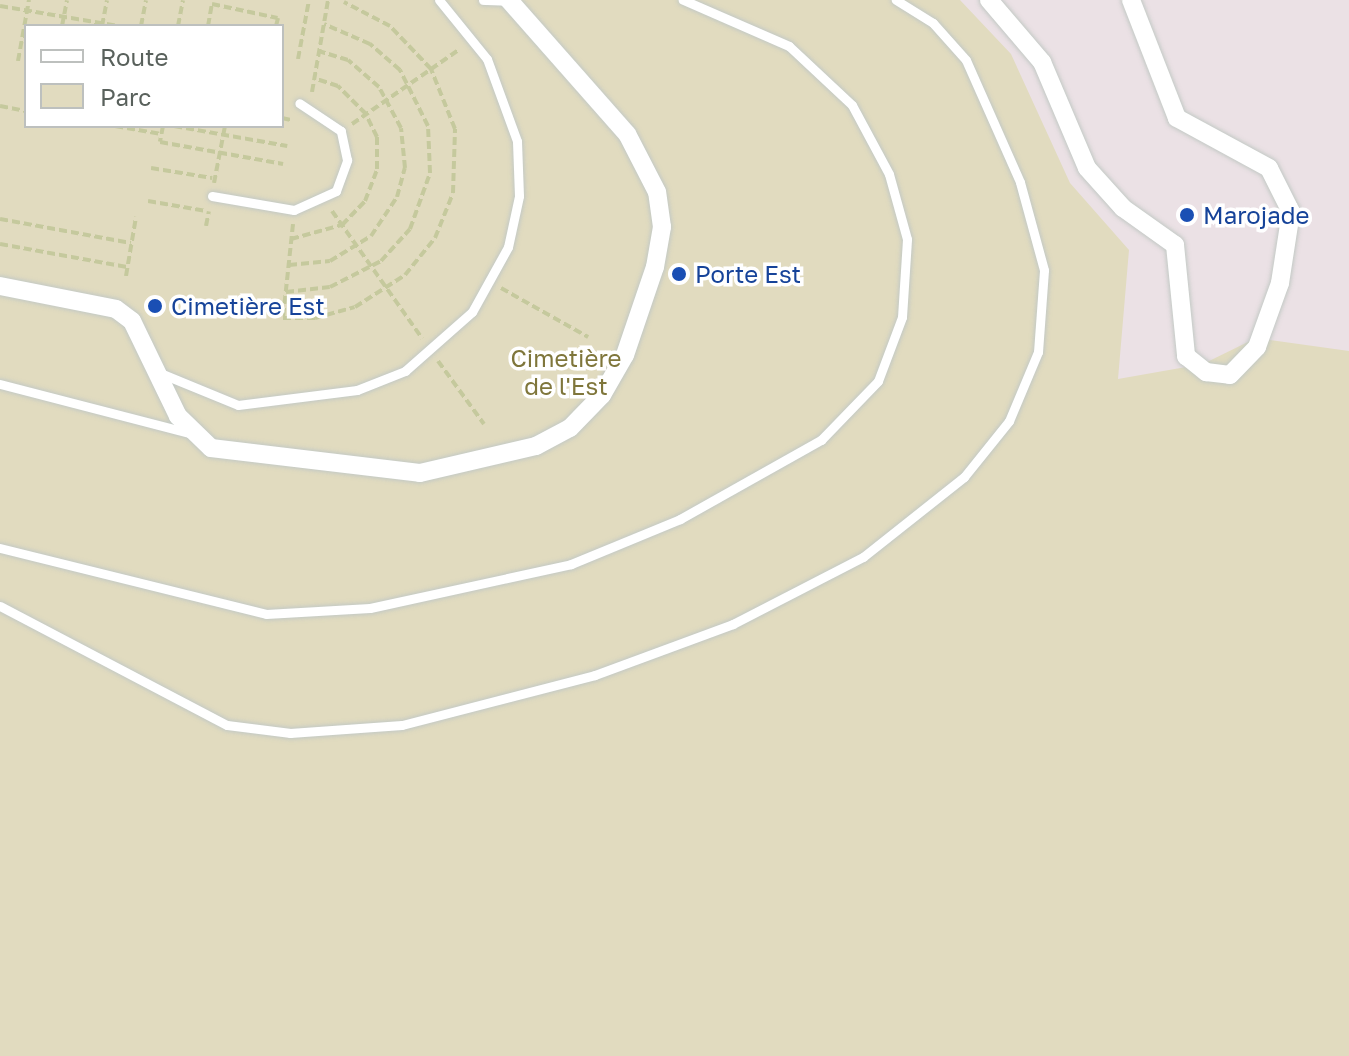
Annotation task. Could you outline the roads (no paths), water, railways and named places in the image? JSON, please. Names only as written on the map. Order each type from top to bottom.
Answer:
[{"type":"street","points":[[0,286],[116,309],[143,335],[193,434],[211,448],[420,473],[536,446],[570,428],[602,395],[655,267],[657,192],[627,134],[509,0]]},
{"type":"street","points":[[989,0],[1042,62],[1087,168],[1123,208],[1175,245],[1186,356],[1206,372],[1230,375],[1257,347],[1280,283],[1291,212],[1269,168],[1177,118],[1131,0]]},
{"type":"lane","points":[[160,373],[238,405],[297,401],[380,383],[432,353],[492,283],[508,247],[519,169],[500,83],[475,39],[439,0]]},
{"type":"lane","points":[[483,0],[509,0]]},
{"type":"lane","points":[[0,548],[266,614],[370,608],[571,564],[680,519],[821,440],[878,381],[902,317],[907,239],[889,174],[852,105],[789,46],[683,0]]},
{"type":"lane","points":[[0,606],[227,725],[290,733],[402,725],[595,675],[733,624],[863,557],[964,477],[1009,421],[1038,352],[1044,270],[1020,182],[966,60],[933,23],[896,0]]},
{"type":"lane","points":[[212,196],[294,210],[324,200],[344,176],[341,131],[304,104]]},
{"type":"lane","points":[[0,384],[193,434]]},
{"type":"place","name":"Marojade","points":[[1187,215]]},
{"type":"place","name":"Porte Est","points":[[679,274]]},
{"type":"place","name":"Cimetière Est","points":[[155,306]]},
{"type":"park label","name":"Cimetière de l'Est","points":[[566,372]]}]
